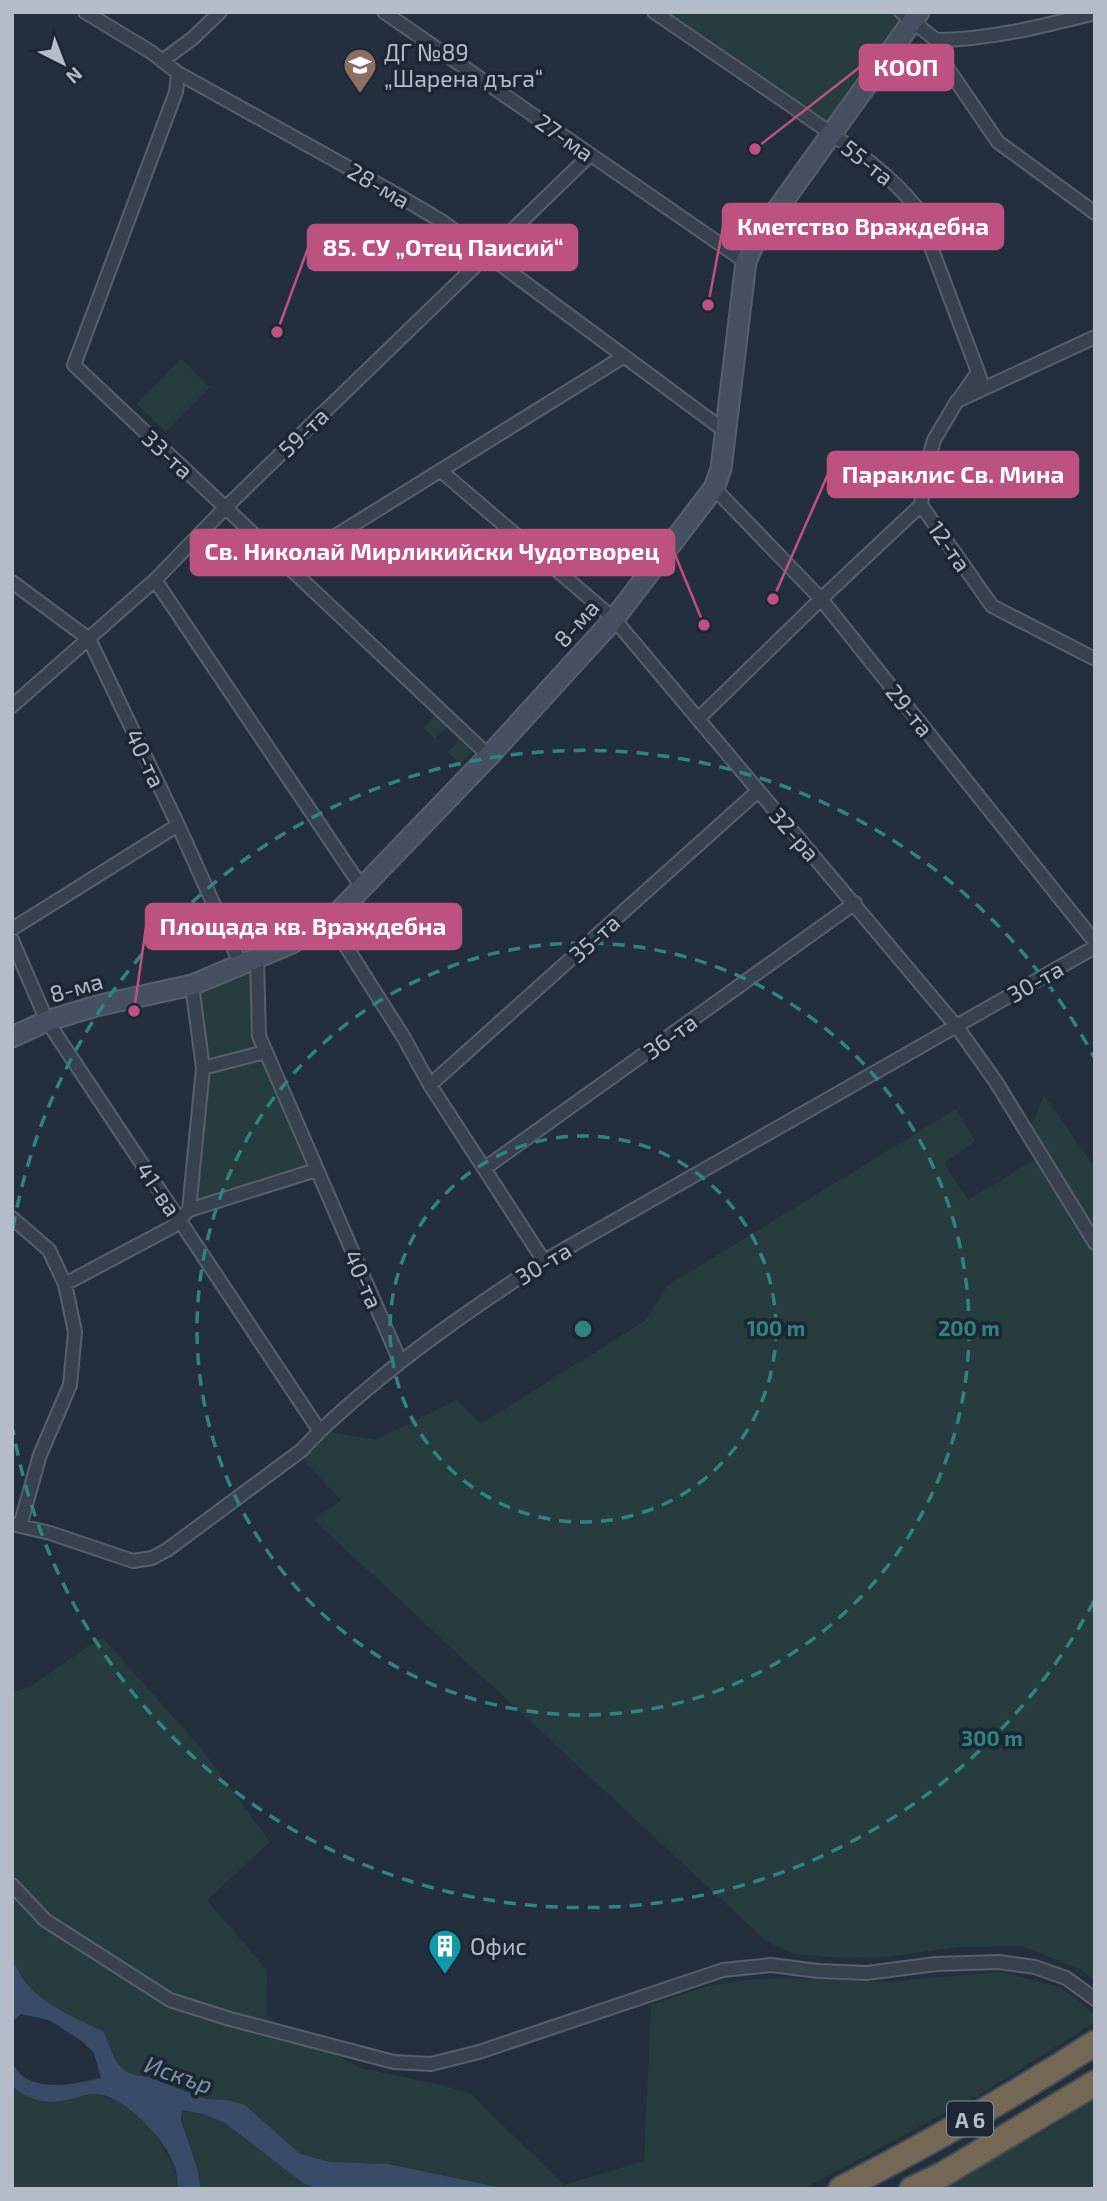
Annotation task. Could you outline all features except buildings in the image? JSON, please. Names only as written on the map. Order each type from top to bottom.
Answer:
[{"type":"highway","name":"A 6","points":[[841,2189],[1042,2078],[1095,2043]]},
{"type":"highway","name":"A 6","points":[[912,2189],[942,2175],[1095,2083]]},
{"type":"street","name":"28-ма","points":[[85,12],[178,73],[394,192],[443,222],[725,431]]},
{"type":"street","points":[[162,61],[193,38],[220,12]]},
{"type":"street","name":"27-ма","points":[[384,12],[746,262]]},
{"type":"street","name":"55-та","points":[[654,12],[832,134],[894,181],[916,207],[983,389]]},
{"type":"street","points":[[936,40],[958,40],[1042,26],[1095,13]]},
{"type":"street","points":[[911,15],[936,40],[942,60],[998,142],[1095,213]]},
{"type":"street","name":"8-ма","points":[[12,1037],[47,1021],[96,1006],[192,985],[290,944],[330,921],[489,756],[614,618],[714,488],[721,470],[746,262],[756,239],[832,134],[911,15]]},
{"type":"street","name":"33-та","points":[[178,73],[176,92],[74,365],[489,756]]},
{"type":"street","name":"59-та","points":[[12,706],[155,580],[486,253],[590,155]]},
{"type":"street","points":[[957,401],[1095,337]]},
{"type":"street","points":[[287,566],[623,357]]},
{"type":"street","name":"12-та","points":[[978,372],[934,440],[925,471],[921,505],[992,606],[1095,659]]},
{"type":"street","name":"32-ра","points":[[441,471],[614,618],[957,1027],[996,1082],[1095,1243]]},
{"type":"street","name":"29-та","points":[[714,488],[821,599],[1095,944]]},
{"type":"street","points":[[698,719],[921,505]]},
{"type":"street","points":[[155,580],[363,889]]},
{"type":"street","name":"40-та","points":[[12,582],[89,639],[178,825],[249,962],[259,1036],[265,1052],[400,1361]]},
{"type":"street","name":"35-та","points":[[430,1085],[758,790]]},
{"type":"street","points":[[12,929],[178,825]]},
{"type":"street","name":"36-та","points":[[485,1168],[855,903]]},
{"type":"street","points":[[330,921],[404,1038],[430,1085],[544,1261]]},
{"type":"street","name":"41-ва","points":[[12,940],[47,1021],[184,1215],[319,1430]]},
{"type":"street","name":"30-та","points":[[16,1525],[50,1533],[133,1561],[152,1558],[167,1550],[302,1450],[319,1430],[400,1361],[469,1310],[544,1261],[957,1027],[1095,944]]},
{"type":"street","points":[[184,1215],[203,1068],[192,985]]},
{"type":"street","points":[[203,1068],[265,1052]]},
{"type":"street","points":[[65,1284],[172,1227],[184,1215],[316,1170]]},
{"type":"street","points":[[12,1218],[49,1250],[65,1284],[75,1332],[70,1385],[40,1455],[16,1525]]},
{"type":"street","points":[[12,1885],[45,1920],[170,2000],[230,2019],[394,2062],[431,2064],[479,2052],[723,1970],[771,1965],[867,1973],[936,1964],[999,1962],[1035,1967],[1066,1978],[1093,1997]]},
{"type":"green space","points":[[654,12],[901,12],[913,21],[832,134]]},
{"type":"green space","points":[[181,359],[210,387],[166,432],[137,404]]},
{"type":"green space","points":[[435,716],[447,727],[435,739],[423,727]]},
{"type":"green space","points":[[460,740],[472,752],[460,764],[448,752]]},
{"type":"green space","points":[[257,959],[259,1036],[316,1170],[189,1210],[203,1068],[192,985]]},
{"type":"green space","points":[[1044,1095],[1095,1168],[1095,1980],[1082,1970],[1022,1946],[959,1947],[886,1957],[840,1958],[795,1954],[766,1941],[314,1520],[341,1500],[304,1461],[319,1430],[375,1440],[457,1400],[481,1424],[646,1320],[667,1286],[956,1109],[975,1141],[944,1163],[968,1200],[1041,1156],[1028,1134]]},
{"type":"green space","points":[[102,1637],[200,1747],[270,1842],[207,1900],[267,1970],[266,2016],[360,2068],[470,2093],[564,2185],[644,2161],[651,2005],[707,1986],[780,1978],[883,1982],[1001,1972],[1060,1987],[1095,2015],[1095,2022],[981,2094],[803,2189],[508,2189],[388,2164],[331,2162],[300,2154],[245,2105],[227,2100],[205,2099],[123,2069],[114,2057],[104,2032],[39,1996],[23,1979],[12,1959],[12,1693],[29,1687]]},
{"type":"green space","points":[[12,2086],[15,2089],[68,2100],[96,2093],[119,2102],[137,2114],[155,2134],[174,2165],[178,2189],[12,2189]]},
{"type":"green space","points":[[1095,2098],[1095,2189],[934,2189],[1046,2130]]},
{"type":"green space","points":[[182,2110],[203,2114],[225,2123],[303,2183],[317,2189],[201,2189],[184,2129]]},
{"type":"water","points":[[12,1959],[23,1979],[39,1996],[104,2032],[114,2057],[123,2069],[205,2099],[227,2100],[245,2105],[300,2154],[331,2162],[388,2164],[508,2189],[317,2189],[303,2183],[225,2123],[203,2114],[182,2110],[181,2120],[201,2189],[178,2189],[171,2157],[154,2132],[117,2101],[94,2094],[64,2101],[41,2101],[12,2086],[12,2064],[24,2077],[42,2084],[62,2085],[101,2078],[94,2053],[83,2042],[49,2020],[21,2014],[12,2022]]},
{"type":"place","name":"ДГ №89 „Шарена дъга“","points":[[360,95]]},
{"type":"place","name":"КООП","points":[[755,149]]},
{"type":"place","name":"Кметство Враждебна","points":[[708,305]]},
{"type":"place","name":"85. СУ „Отец Паисий“","points":[[277,332]]},
{"type":"place","name":"Параклис Св. Мина","points":[[773,599]]},
{"type":"place","name":"Св. Николай Мирликийски Чудотворец","points":[[704,625]]},
{"type":"place","name":"Площада кв. Враждебна","points":[[134,1011]]},
{"type":"place","name":"Офис","points":[[445,1976]]},
{"type":"water label","name":"Искър","points":[[179,2074]]}]
